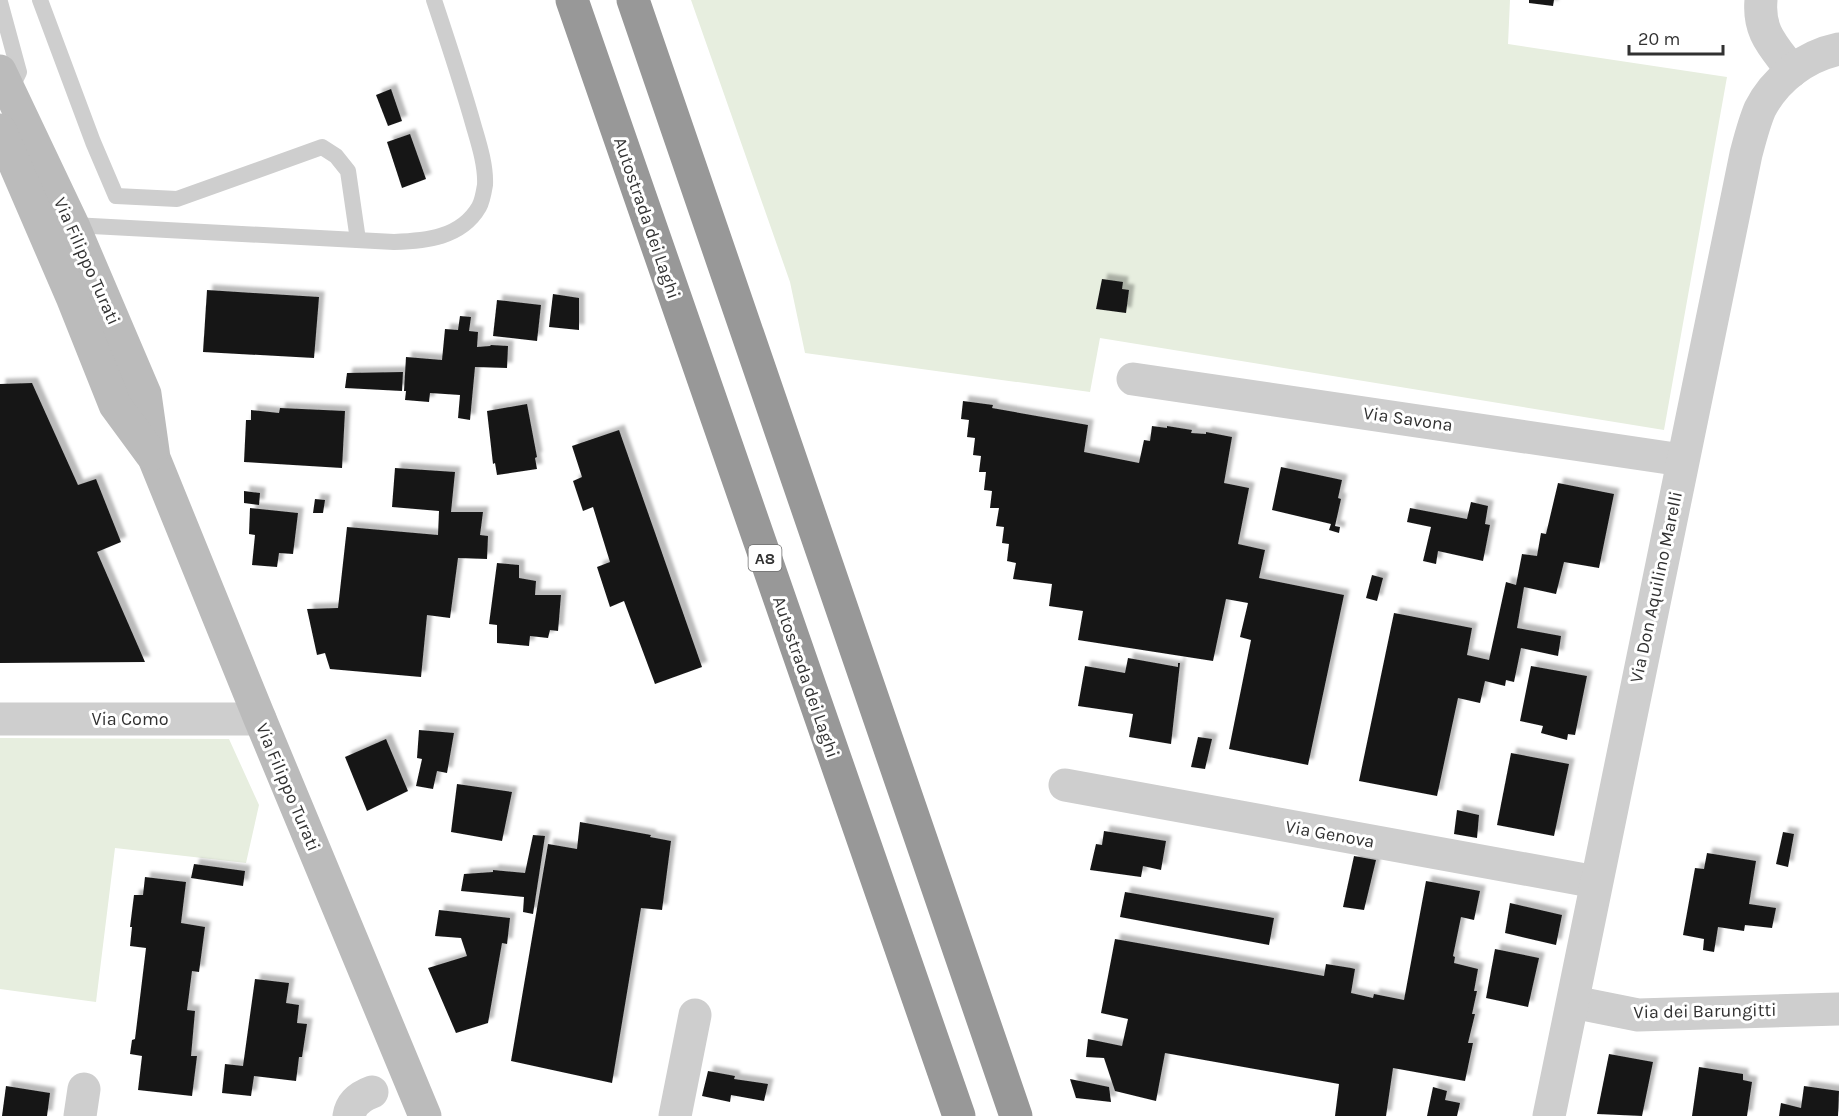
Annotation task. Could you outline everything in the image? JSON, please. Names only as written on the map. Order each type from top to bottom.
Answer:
[{"type":"highway","name":"Autostrada dei Laghi","points":[[572,0],[959,1116]]},
{"type":"highway","points":[[633,0],[1016,1116]]},
{"type":"highway","points":[[644,0],[661,82]]},
{"type":"main road","name":"Via Filippo Turati","points":[[5,82],[73,225],[145,394],[154,458],[424,1116]]},
{"type":"main road","name":"Via Filippo Turati","points":[[0,130],[72,297],[115,405],[154,458]]},
{"type":"street","points":[[1761,0],[1760,15],[1764,33],[1792,71]]},
{"type":"street","name":"Via Don Aquilino Marelli","points":[[1549,1116],[1746,154],[1760,110],[1775,87],[1806,59],[1822,52],[1839,49]]},
{"type":"street","name":"Via Savona","points":[[1133,379],[1682,460]]},
{"type":"street","name":"Via Como","points":[[0,719],[260,719]]},
{"type":"street","name":"Via Genova","points":[[1065,785],[1596,882]]},
{"type":"street","name":"Via dei Barungitti","points":[[1573,1002],[1638,1015],[1839,1009]]},
{"type":"street","points":[[675,1116],[695,1015]]},
{"type":"street","points":[[350,1116],[350,1110],[361,1096],[372,1092]]},
{"type":"lane","points":[[40,0],[116,196],[177,199],[321,147],[336,156],[348,171],[358,240]]},
{"type":"lane","points":[[73,225],[358,240],[426,241],[448,234],[466,221],[479,207],[485,184],[481,151],[434,0]]},
{"type":"lane","points":[[0,2],[18,72],[5,82]]},
{"type":"green space","points":[[691,0],[1510,0],[1508,44],[1727,77],[1664,430],[1100,338],[1090,392],[805,353],[790,282]]},
{"type":"green space","points":[[0,738],[229,739],[259,805],[246,863],[115,848],[96,1002],[0,989]]},
{"type":"building","points":[[1529,0],[1554,0],[1553,6],[1529,3]]},
{"type":"building","points":[[391,89],[402,121],[388,126],[376,95]]},
{"type":"building","points":[[410,134],[426,179],[402,188],[387,142]]},
{"type":"building","points":[[1102,279],[1123,282],[1122,289],[1129,290],[1126,313],[1096,309]]},
{"type":"building","points":[[207,290],[319,297],[314,358],[203,352]]},
{"type":"building","points":[[553,294],[579,298],[579,330],[549,327]]},
{"type":"building","points":[[497,300],[541,305],[537,341],[493,336]]},
{"type":"building","points":[[460,316],[471,317],[469,331],[478,332],[477,347],[508,346],[507,368],[475,367],[470,420],[458,418],[460,395],[430,393],[429,402],[405,400],[406,391],[404,391],[406,357],[442,360],[445,329],[458,330]]},
{"type":"building","points":[[403,372],[402,391],[345,388],[347,373]]},
{"type":"building","points":[[32,383],[78,485],[96,479],[121,542],[97,552],[145,662],[0,663],[0,384]]},
{"type":"building","points":[[963,401],[1088,425],[1084,452],[1139,463],[1144,440],[1150,441],[1152,426],[1167,428],[1167,426],[1192,430],[1191,433],[1206,434],[1206,432],[1232,437],[1224,483],[1249,488],[1238,544],[1265,550],[1259,578],[1344,595],[1308,765],[1229,749],[1251,640],[1240,637],[1248,603],[1226,599],[1213,661],[1078,640],[1083,611],[1049,606],[1052,584],[1013,579],[1016,563],[1007,561],[1009,544],[1002,543],[1004,527],[996,526],[999,508],[990,508],[992,491],[984,490],[986,472],[979,472],[981,456],[973,455],[975,438],[967,437],[969,420],[961,419]]},
{"type":"building","points":[[527,404],[537,457],[535,458],[537,469],[497,475],[495,463],[493,464],[487,411]]},
{"type":"building","points":[[280,408],[345,411],[342,468],[244,462],[246,420],[251,420],[251,410],[279,413]]},
{"type":"building","points":[[619,430],[702,667],[655,684],[624,601],[610,607],[597,567],[610,562],[593,507],[583,511],[573,481],[582,477],[572,446]]},
{"type":"building","points":[[1281,467],[1342,480],[1338,498],[1341,499],[1335,526],[1340,527],[1339,533],[1329,530],[1331,524],[1272,510]]},
{"type":"building","points":[[395,468],[455,472],[451,512],[483,512],[480,535],[488,536],[487,559],[458,558],[450,618],[427,615],[421,677],[330,669],[325,653],[317,655],[307,609],[338,608],[347,527],[438,535],[439,511],[392,507]]},
{"type":"building","points":[[1558,483],[1614,494],[1599,568],[1564,562],[1556,594],[1524,587],[1517,628],[1561,636],[1558,656],[1521,648],[1514,682],[1506,680],[1505,686],[1485,681],[1480,703],[1458,698],[1437,796],[1359,781],[1394,613],[1472,628],[1467,655],[1489,660],[1506,582],[1516,585],[1522,554],[1537,556],[1541,533],[1546,534]]},
{"type":"building","points":[[244,491],[260,493],[259,505],[244,503]]},
{"type":"building","points":[[315,499],[325,500],[323,513],[313,513]]},
{"type":"building","points":[[1471,502],[1488,506],[1485,524],[1490,525],[1483,561],[1438,551],[1436,564],[1423,561],[1431,527],[1407,522],[1410,508],[1467,519]]},
{"type":"building","points":[[250,508],[298,513],[293,554],[279,553],[277,567],[252,565],[255,535],[249,534]]},
{"type":"building","points":[[497,563],[519,565],[519,578],[536,581],[535,595],[561,595],[558,631],[550,630],[548,638],[530,636],[529,646],[497,643],[497,625],[489,624]]},
{"type":"building","points":[[1372,575],[1383,578],[1377,601],[1366,598]]},
{"type":"building","points":[[1128,658],[1178,667],[1180,663],[1171,744],[1129,737],[1133,714],[1078,706],[1085,666],[1125,673]]},
{"type":"building","points":[[1531,666],[1587,676],[1575,735],[1568,734],[1567,740],[1541,733],[1543,726],[1520,721]]},
{"type":"building","points":[[419,730],[454,733],[447,773],[437,771],[433,789],[416,786],[422,759],[417,758]]},
{"type":"building","points":[[1198,737],[1212,739],[1205,769],[1191,767]]},
{"type":"building","points":[[386,739],[408,791],[367,811],[345,757]]},
{"type":"building","points":[[1511,753],[1569,764],[1554,836],[1497,825]]},
{"type":"building","points":[[457,784],[512,792],[502,841],[451,832]]},
{"type":"building","points":[[1457,810],[1479,815],[1477,838],[1454,834]]},
{"type":"building","points":[[580,822],[671,841],[662,910],[641,908],[612,1083],[511,1061],[548,844],[577,849]]},
{"type":"building","points":[[1104,831],[1166,841],[1161,870],[1143,866],[1141,877],[1090,870],[1096,844],[1102,845]]},
{"type":"building","points":[[1783,832],[1794,834],[1788,867],[1776,864]]},
{"type":"building","points":[[533,835],[545,836],[533,914],[523,912],[524,897],[461,891],[464,874],[493,872],[493,870],[525,873]]},
{"type":"building","points":[[1707,853],[1756,861],[1749,904],[1776,908],[1772,928],[1745,925],[1744,931],[1718,927],[1714,952],[1703,950],[1704,939],[1683,935],[1695,868],[1704,869]]},
{"type":"building","points":[[1354,856],[1376,860],[1364,910],[1343,907]]},
{"type":"building","points":[[194,864],[245,871],[243,886],[191,878]]},
{"type":"building","points":[[145,877],[186,882],[181,923],[205,927],[199,972],[192,971],[187,1010],[195,1011],[191,1056],[197,1056],[192,1096],[138,1090],[142,1056],[130,1054],[132,1040],[135,1039],[146,948],[130,946],[132,927],[130,927],[134,895],[143,895]]},
{"type":"building","points":[[1426,881],[1480,891],[1474,920],[1461,917],[1453,956],[1455,957],[1454,963],[1478,969],[1474,991],[1477,991],[1472,1014],[1475,1014],[1468,1043],[1473,1043],[1465,1081],[1393,1068],[1386,1116],[1335,1116],[1339,1084],[1165,1053],[1156,1101],[1115,1091],[1104,1058],[1086,1057],[1088,1039],[1122,1046],[1128,1019],[1101,1013],[1115,939],[1324,976],[1326,964],[1351,968],[1355,969],[1351,993],[1373,998],[1374,994],[1404,1000]]},
{"type":"building","points":[[1125,892],[1274,918],[1269,945],[1120,917]]},
{"type":"building","points":[[1510,903],[1562,915],[1556,945],[1505,933]]},
{"type":"building","points":[[439,910],[510,918],[507,944],[502,943],[488,1023],[456,1033],[428,968],[467,956],[461,938],[435,936]]},
{"type":"building","points":[[1495,949],[1539,958],[1528,1007],[1486,998]]},
{"type":"building","points":[[255,979],[289,983],[286,1003],[299,1005],[297,1023],[307,1024],[296,1081],[254,1076],[251,1096],[222,1093],[225,1064],[243,1066]]},
{"type":"building","points":[[1609,1054],[1653,1062],[1642,1116],[1597,1114]]},
{"type":"building","points":[[1699,1067],[1743,1074],[1743,1080],[1752,1082],[1747,1116],[1692,1116]]},
{"type":"building","points":[[708,1071],[735,1076],[734,1079],[768,1084],[764,1101],[731,1095],[730,1102],[702,1096]]},
{"type":"building","points":[[1070,1079],[1109,1087],[1111,1102],[1076,1098]]},
{"type":"building","points":[[6,1086],[50,1093],[47,1116],[2,1116]]},
{"type":"building","points":[[1804,1086],[1839,1091],[1838,1116],[1779,1116],[1781,1103],[1801,1108]]},
{"type":"building","points":[[1433,1087],[1447,1091],[1445,1100],[1460,1103],[1457,1116],[1427,1116]]}]
